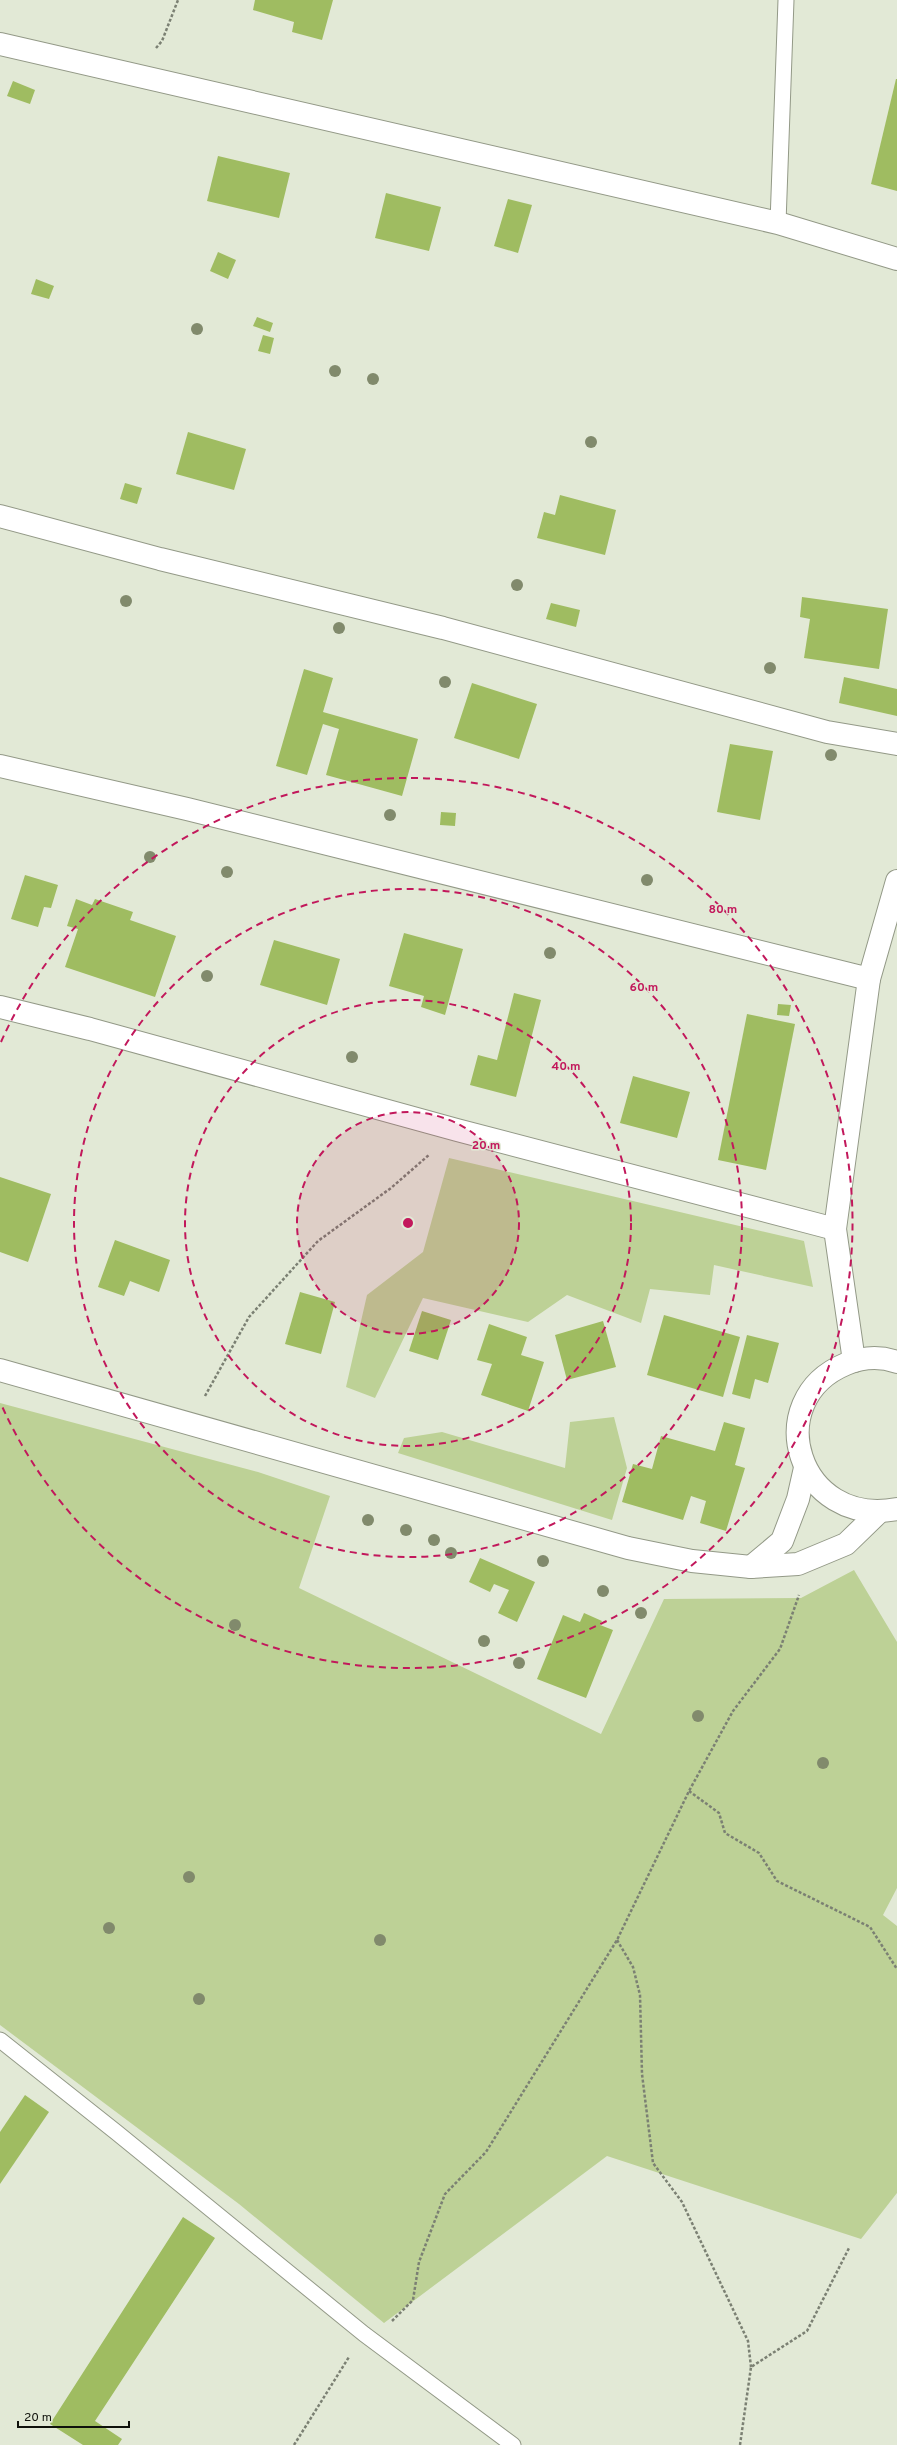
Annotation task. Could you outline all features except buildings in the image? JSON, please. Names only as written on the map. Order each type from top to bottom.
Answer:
[{"type":"street","points":[[0,44],[778,223],[897,259]]},
{"type":"street","points":[[0,516],[160,559],[443,628],[827,732],[897,744]]},
{"type":"street","points":[[0,766],[195,811],[869,979]]},
{"type":"street","points":[[854,1361],[835,1229],[869,979],[897,881]]},
{"type":"street","points":[[0,1007],[90,1029],[457,1130],[835,1229]]},
{"type":"street","points":[[888,1511],[856,1510],[835,1501],[818,1487],[805,1468],[798,1446],[798,1424],[805,1403],[817,1384],[834,1369],[854,1361],[872,1358],[897,1362]]},
{"type":"street","points":[[0,1370],[628,1548],[692,1561],[751,1567],[798,1564],[846,1544],[888,1511]]},
{"type":"street","points":[[751,1567],[782,1541],[798,1499],[805,1468]]},
{"type":"lane","points":[[778,223],[786,0]]},
{"type":"lane","points":[[0,2040],[116,2132],[364,2334],[513,2445]]},
{"type":"path","points":[[136,76],[162,41],[178,0]]},
{"type":"path","points":[[175,1420],[205,1396],[249,1317],[318,1241],[391,1188],[457,1130]]},
{"type":"path","points":[[294,2445],[364,2334],[387,2326],[413,2300],[419,2262],[445,2194],[486,2152],[617,1940],[689,1791],[733,1711],[780,1649],[801,1590],[798,1564]]},
{"type":"path","points":[[689,1791],[719,1813],[725,1833],[759,1853],[776,1881],[870,1928],[897,1969]]},
{"type":"path","points":[[617,1940],[633,1967],[640,1995],[642,2074],[653,2163],[682,2202],[748,2341],[751,2367],[740,2445]]},
{"type":"path","points":[[751,2367],[807,2331],[849,2248]]},
{"type":"green space","points":[[449,1158],[804,1241],[813,1287],[714,1265],[710,1295],[650,1289],[641,1323],[567,1295],[528,1322],[423,1298],[375,1398],[346,1387],[367,1295],[423,1252]]},
{"type":"green space","points":[[0,1403],[258,1472],[330,1496],[299,1588],[601,1734],[664,1599],[801,1598],[854,1570],[897,1642],[897,1888],[883,1915],[897,1926],[897,2193],[861,2239],[607,2156],[384,2323],[239,2204],[0,2025]]},
{"type":"green space","points":[[614,1417],[627,1468],[612,1520],[398,1453],[404,1438],[442,1432],[565,1468],[570,1422]]}]
